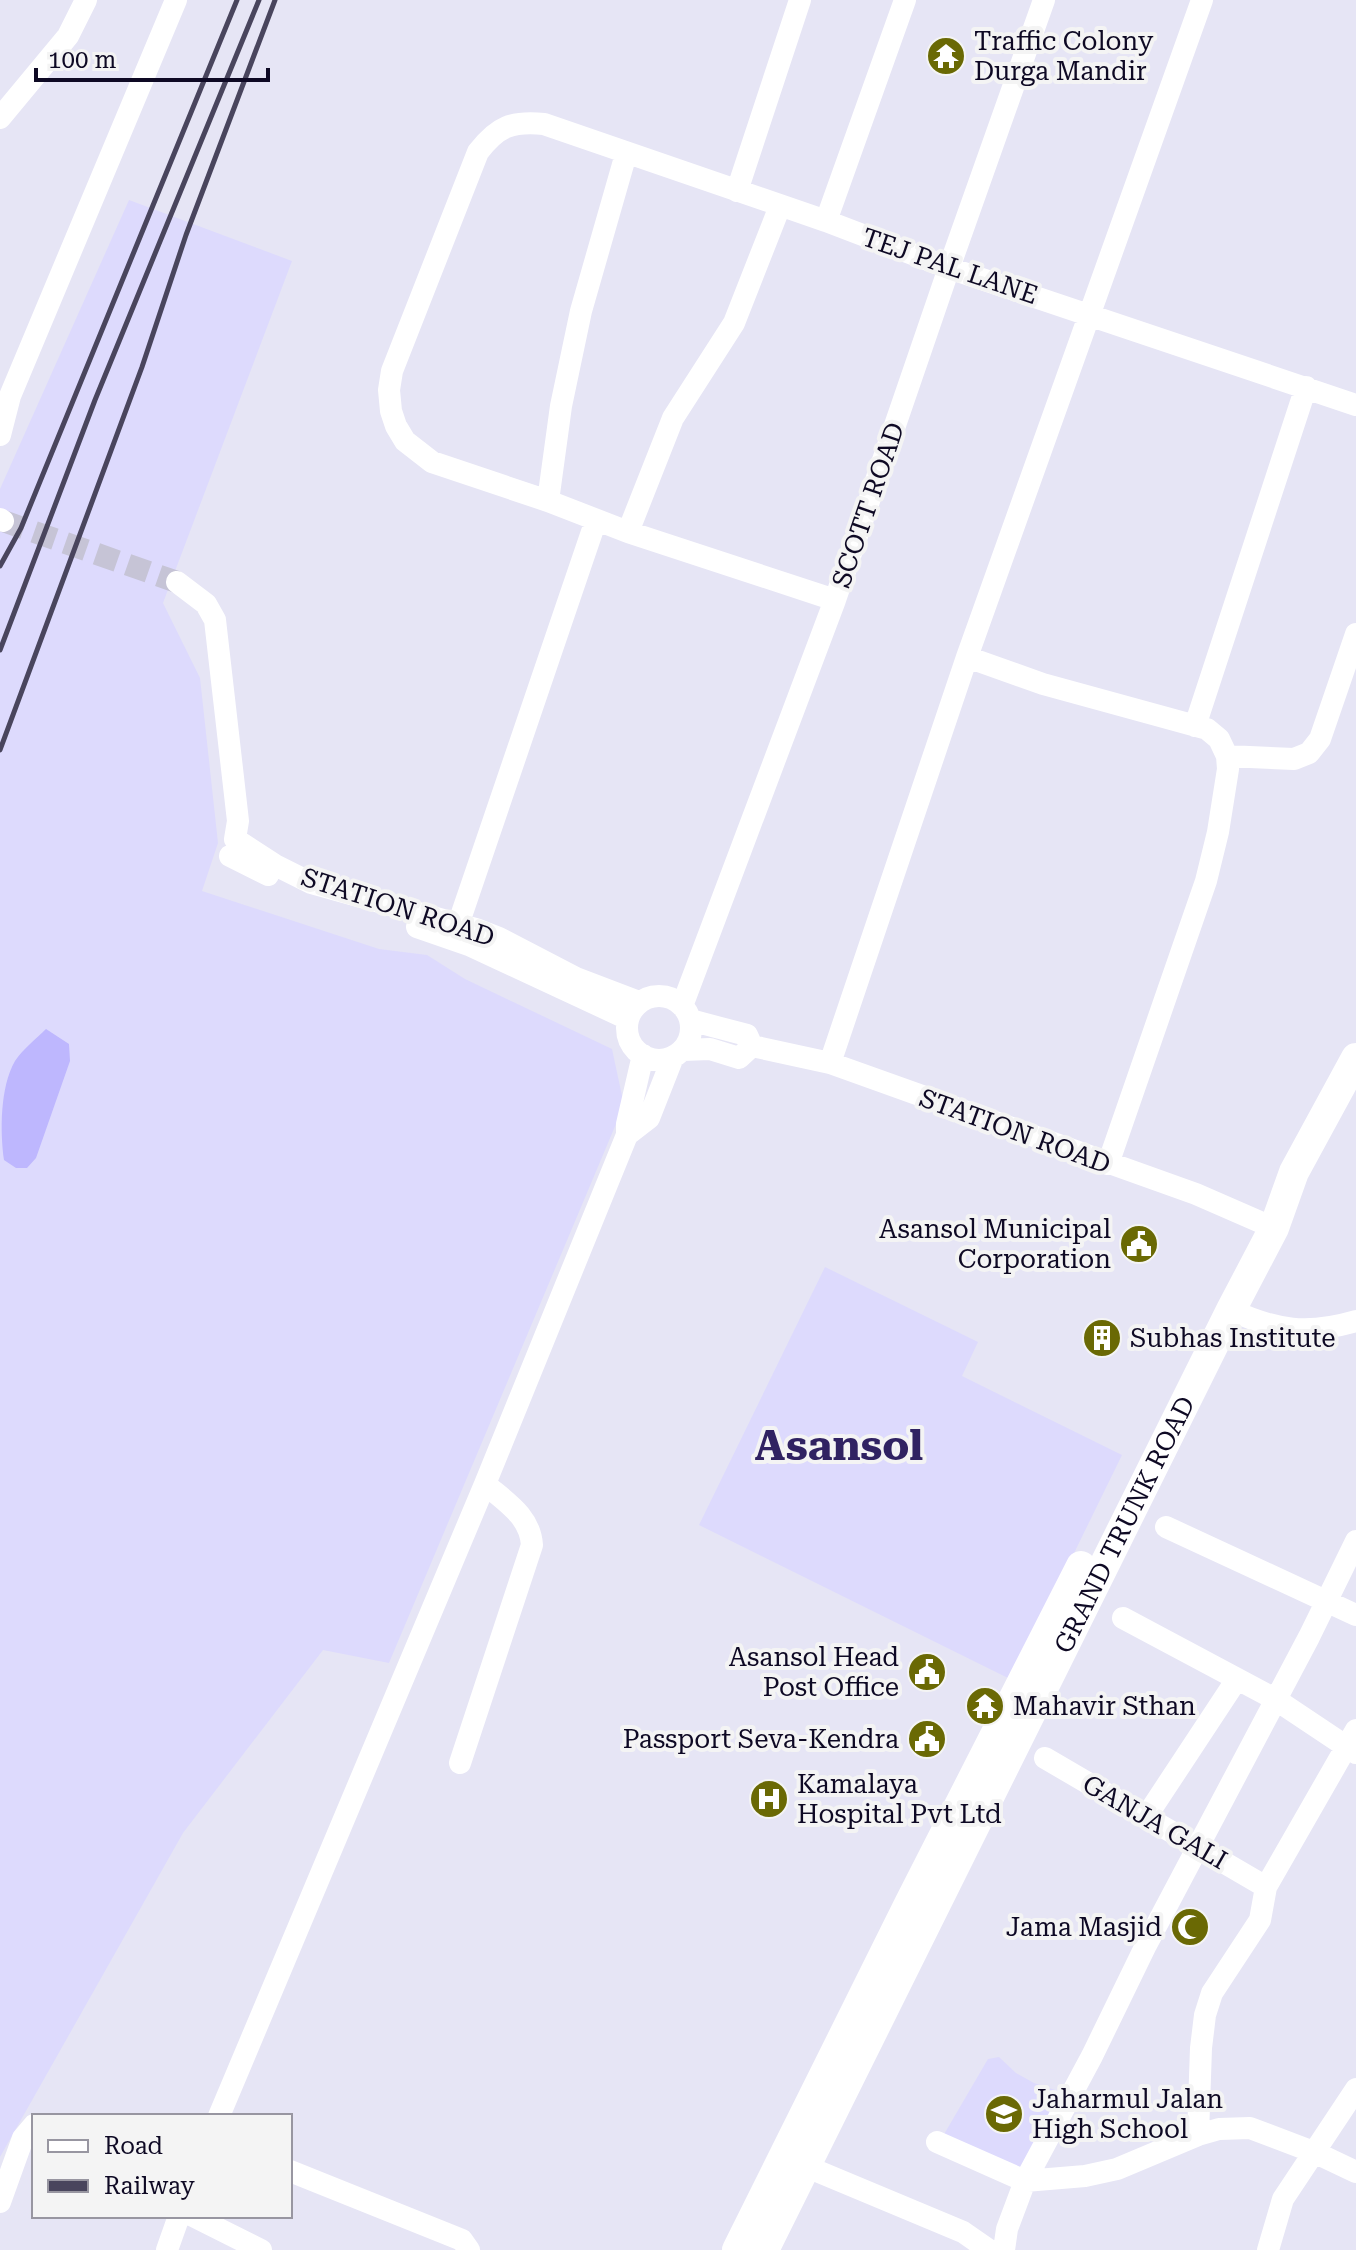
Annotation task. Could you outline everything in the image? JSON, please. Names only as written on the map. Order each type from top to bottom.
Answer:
[{"type":"main road","name":"GRAND TRUNK ROAD","points":[[764,2250],[1231,1310],[1267,1224],[1356,1058]]},
{"type":"main road","points":[[737,2250],[923,1875],[1267,1224]]},
{"type":"street","points":[[0,118],[68,36],[86,0]]},
{"type":"street","points":[[0,435],[10,396],[176,0]]},
{"type":"street","points":[[737,191],[800,0]]},
{"type":"street","points":[[826,221],[905,0]]},
{"type":"street","name":"SCOTT ROAD","points":[[686,1013],[835,600],[1044,0]]},
{"type":"street","points":[[830,1063],[967,657],[1202,0]]},
{"type":"street","name":"TEJ PAL LANE","points":[[548,501],[432,462],[417,453],[396,426],[389,390],[392,371],[478,152],[489,138],[507,126],[521,122],[544,124],[826,221],[949,268],[1356,405]]},
{"type":"street","points":[[626,154],[581,311],[561,406],[548,501],[628,532],[835,600]]},
{"type":"street","points":[[628,532],[673,418],[734,323],[780,206]]},
{"type":"street","points":[[1195,726],[1306,387]]},
{"type":"street","points":[[458,925],[596,520]]},
{"type":"street","points":[[177,582],[206,604],[215,620],[238,821],[233,847]]},
{"type":"street","points":[[1227,756],[1294,759],[1309,753],[1320,739],[1356,634]]},
{"type":"street","points":[[967,657],[1043,684],[1207,729],[1219,739],[1227,756],[1228,769],[1218,832],[1206,881],[1108,1164]]},
{"type":"street","name":"STATION ROAD","points":[[233,847],[311,883],[499,938],[634,1011]]},
{"type":"street","name":"STATION ROAD","points":[[233,847],[320,899],[469,945],[634,1011]]},
{"type":"street","points":[[627,1135],[649,1118],[691,1031],[686,1013],[669,997],[659,995],[634,1011],[629,1040],[643,1055],[663,1060],[678,1053]]},
{"type":"street","name":"STATION ROAD","points":[[686,1013],[747,1035],[752,1046]]},
{"type":"street","name":"STATION ROAD","points":[[752,1046],[830,1063],[1196,1194],[1267,1224]]},
{"type":"street","name":"STATION ROAD","points":[[678,1053],[710,1049],[739,1058],[752,1046]]},
{"type":"street","points":[[220,2114],[485,1484],[627,1135],[643,1055]]},
{"type":"street","points":[[1231,1310],[1261,1324],[1295,1330],[1326,1329],[1356,1321]]},
{"type":"street","points":[[460,1763],[532,1545],[531,1531],[524,1518],[485,1484]]},
{"type":"street","points":[[1166,1527],[1356,1615]]},
{"type":"street","points":[[1004,2250],[1007,2229],[1025,2181],[1356,1541]]},
{"type":"street","points":[[1123,1618],[1353,1743],[1266,1887],[1260,1920],[1212,1993],[1205,2015],[1201,2048],[1198,2135]]},
{"type":"street","points":[[1146,1817],[1237,1679]]},
{"type":"street","name":"GANJA GALI","points":[[1045,1758],[1266,1887]]},
{"type":"street","points":[[1268,2250],[1283,2199],[1356,2089]]},
{"type":"street","points":[[0,2202],[23,2138],[32,2127]]},
{"type":"street","points":[[937,2142],[1025,2181],[1085,2176],[1117,2169],[1198,2135],[1219,2129],[1250,2128],[1356,2172]]},
{"type":"street","points":[[805,2166],[963,2232],[989,2250]]},
{"type":"street","points":[[292,2172],[462,2240],[469,2250]]},
{"type":"street","points":[[167,2250],[178,2218]]},
{"type":"street","points":[[197,2218],[261,2250]]},
{"type":"shaded area","points":[[129,200],[292,261],[163,603],[200,678],[218,843],[202,891],[379,949],[427,955],[465,979],[612,1049],[624,1105],[389,1663],[323,1650],[183,1833],[0,2157],[0,489]]},
{"type":"shaded area","points":[[46,1029],[69,1044],[70,1061],[36,1158],[27,1168],[16,1168],[4,1160],[2,1123],[6,1083],[15,1061]]},
{"type":"shaded area","points":[[825,1267],[978,1342],[962,1376],[1122,1455],[1012,1680],[699,1525]]},
{"type":"shaded area","name":"Jaharmul Jalan High School","points":[[999,2057],[1016,2073],[1034,2083],[1064,2093],[1024,2174],[943,2136],[988,2059]]},
{"type":"tunnel","points":[[3,521],[177,582]]},
{"type":"railway","points":[[0,566],[21,528],[237,0]]},
{"type":"railway","points":[[0,650],[95,400],[259,0]]},
{"type":"railway","points":[[0,750],[142,367],[186,235],[275,0]]},
{"type":"place","name":"Traffic Colony Durga Mandir","points":[[946,56]]},
{"type":"place","name":"Asansol Municipal Corporation","points":[[1139,1244]]},
{"type":"place","name":"Subhas Institute","points":[[1102,1338]]},
{"type":"place","name":"Asansol Head Post Office","points":[[927,1672]]},
{"type":"place","name":"Mahavir Sthan","points":[[985,1706]]},
{"type":"place","name":"Passport Seva-Kendra","points":[[927,1739]]},
{"type":"place","name":"Kamalaya Hospital Pvt Ltd","points":[[769,1799]]},
{"type":"place","name":"Jama Masjid","points":[[1190,1927]]},
{"type":"place","name":"Jaharmul Jalan High School","points":[[1004,2114]]},
{"type":"district","name":"Asansol","points":[[839,1445]]}]
